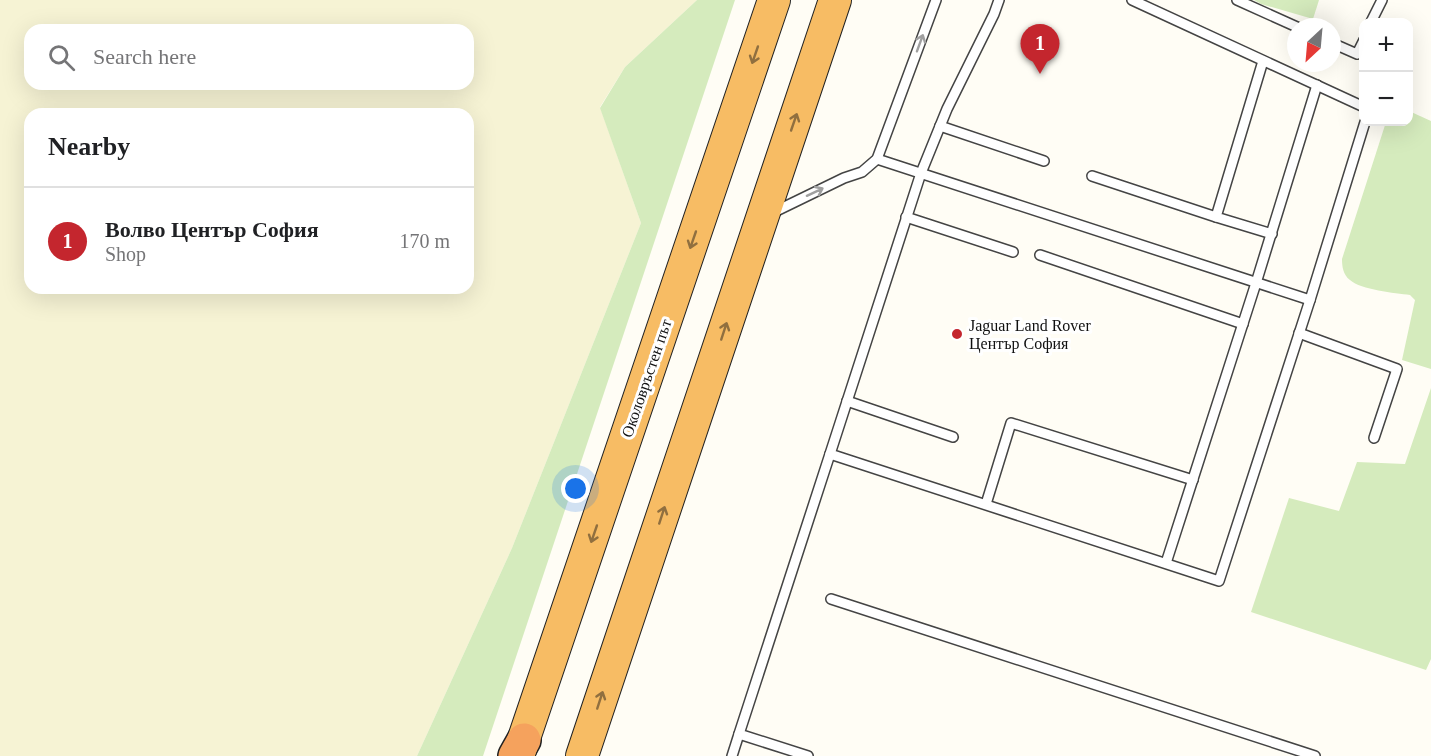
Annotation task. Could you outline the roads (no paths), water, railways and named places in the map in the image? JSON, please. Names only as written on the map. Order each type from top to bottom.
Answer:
[{"type":"highway","name":"Околовръстен път","points":[[519,751],[774,0]]},
{"type":"highway","points":[[582,756],[835,0]]},
{"type":"lane","points":[[762,218],[844,178],[862,172],[877,159],[936,0]]},
{"type":"lane","points":[[732,756],[921,173],[947,109],[999,0]]},
{"type":"lane","points":[[1132,0],[1359,105]]},
{"type":"lane","points":[[1237,0],[1287,22]]},
{"type":"lane","points":[[1373,18],[1382,0]]},
{"type":"lane","points":[[1341,47],[1357,54],[1359,50]]},
{"type":"lane","points":[[1216,217],[1263,61]]},
{"type":"lane","points":[[1166,563],[1257,283],[1317,85]]},
{"type":"lane","points":[[940,126],[1044,161]]},
{"type":"lane","points":[[830,454],[1220,580],[1364,126]]},
{"type":"lane","points":[[877,159],[1310,300]]},
{"type":"lane","points":[[1092,176],[1272,234]]},
{"type":"lane","points":[[906,217],[1013,252]]},
{"type":"lane","points":[[1040,255],[1243,324]]},
{"type":"lane","points":[[1299,333],[1397,369],[1374,438]]},
{"type":"lane","points":[[847,401],[953,437]]},
{"type":"lane","points":[[986,504],[1011,423],[1193,480]]},
{"type":"lane","points":[[831,599],[1315,756]]},
{"type":"lane","points":[[739,734],[808,756]]},
{"type":"place","name":"Волво Център София","points":[[1040,74]]},
{"type":"place","name":"Jaguar Land Rover Център София","points":[[957,334]]}]
